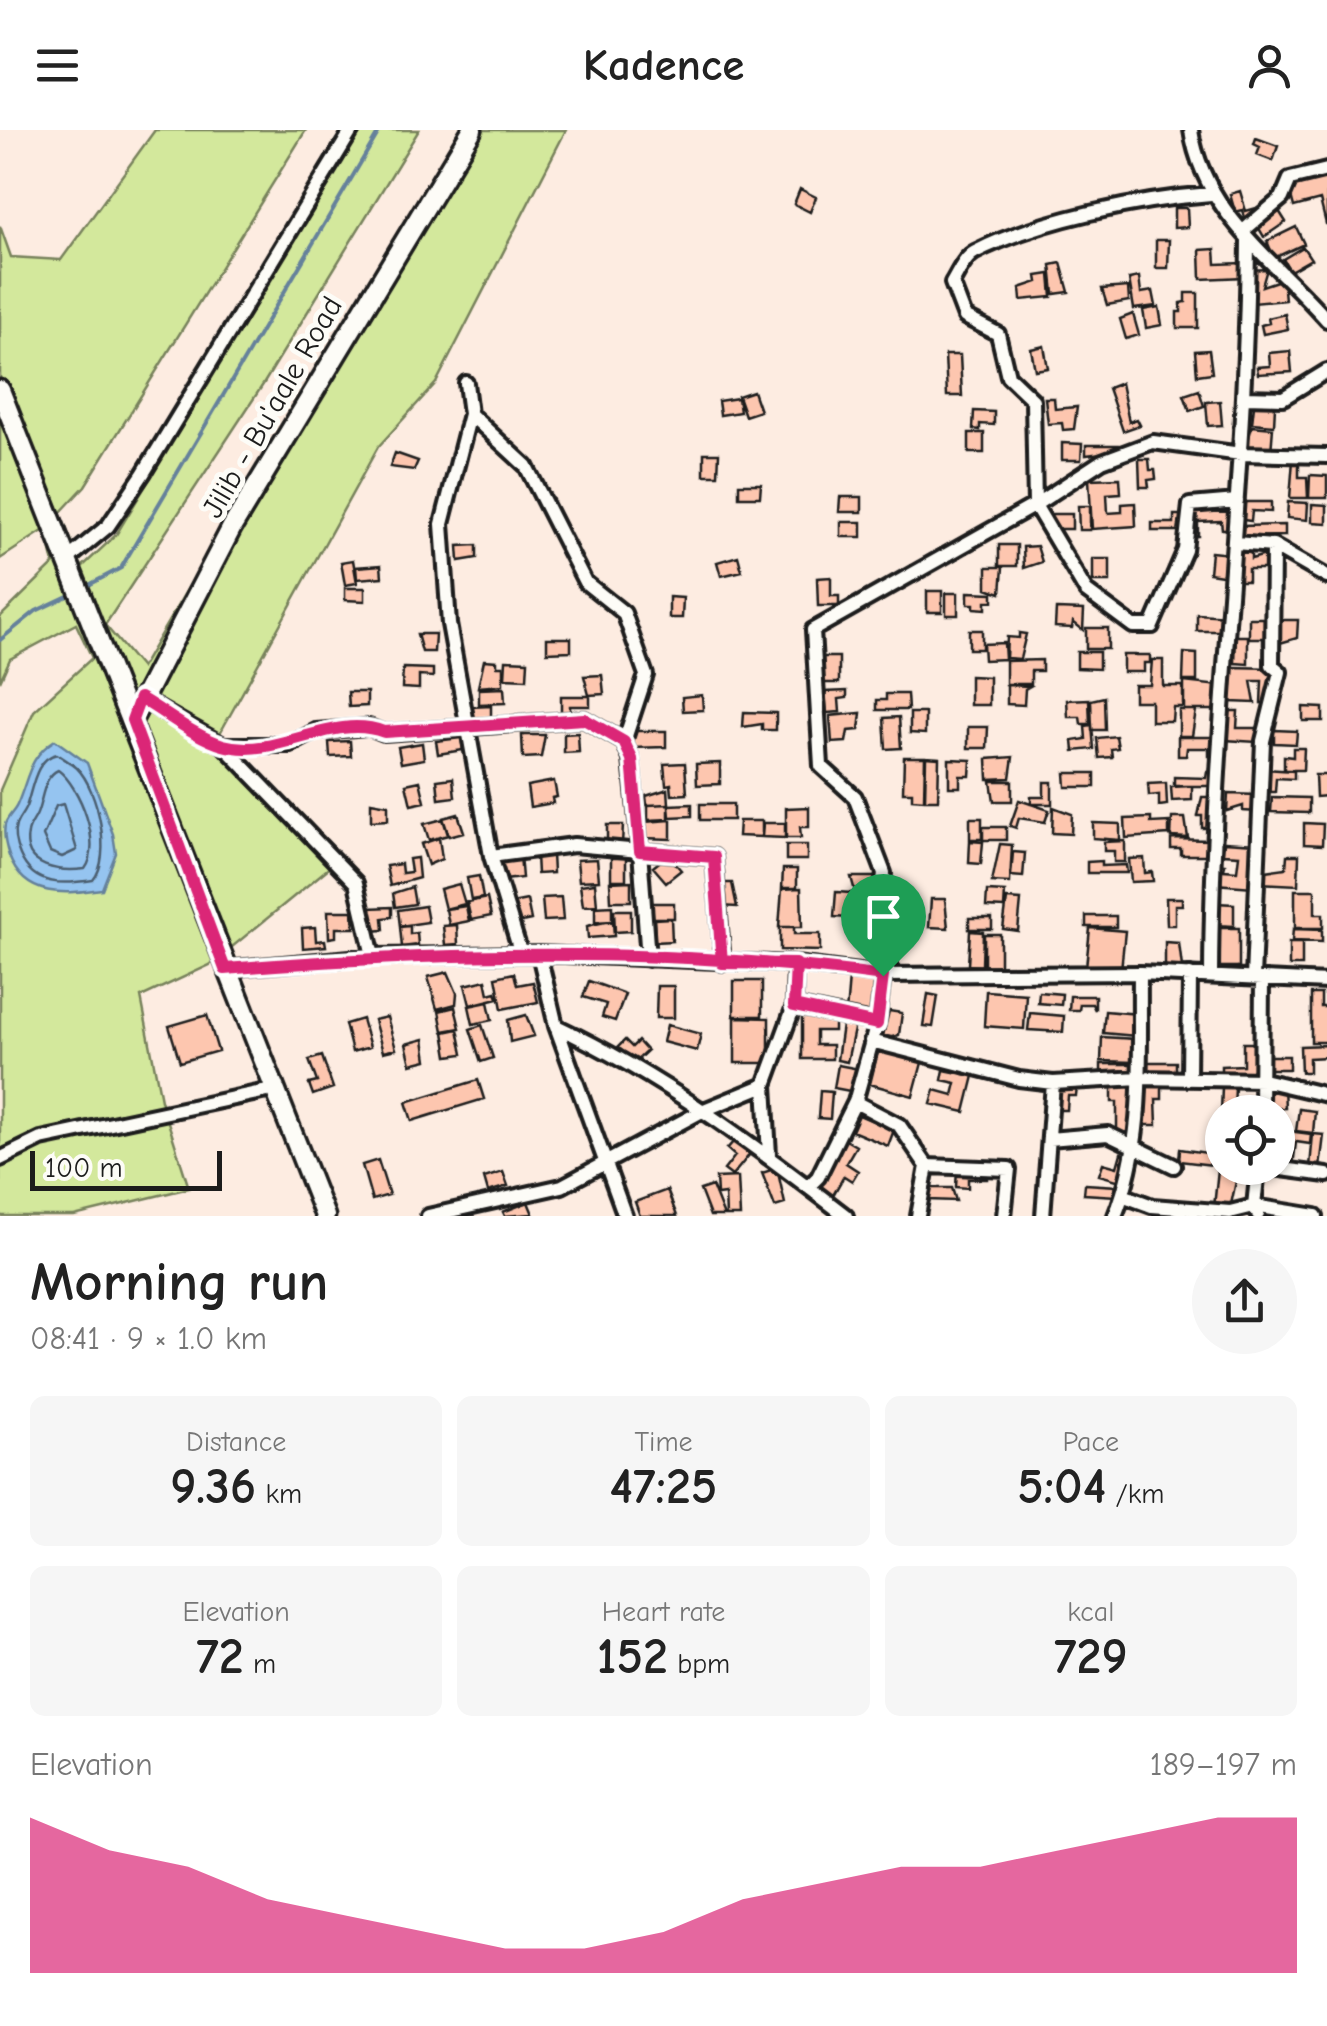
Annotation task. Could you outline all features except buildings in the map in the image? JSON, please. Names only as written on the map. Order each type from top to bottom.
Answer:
[{"type":"main road","name":"Jilib - Bu'aale Road","points":[[132,720],[140,698],[232,528],[472,130]]},
{"type":"main road","points":[[0,390],[324,1216]]},
{"type":"street","points":[[70,567],[108,526],[154,458],[352,130]]},
{"type":"street","points":[[1191,130],[1211,194],[1245,236],[1327,320]]},
{"type":"street","points":[[1211,976],[1220,739],[1245,397],[1245,236],[1282,198],[1290,179],[1327,170]]},
{"type":"street","points":[[1211,194],[1107,210],[1051,225],[971,254],[952,282],[966,318],[998,334],[1008,376],[1033,400],[1035,505],[1086,591],[1133,626],[1152,626],[1184,550],[1190,505],[1237,501]]},
{"type":"street","points":[[1245,397],[1282,398],[1327,371]]},
{"type":"street","points":[[466,383],[470,414],[442,524],[449,624],[490,856],[521,954]]},
{"type":"street","points":[[470,414],[526,466],[585,582],[624,613],[646,675],[624,742]]},
{"type":"street","points":[[808,1187],[818,1176],[855,1102],[877,1024],[883,976],[874,956],[884,873],[854,798],[821,766],[813,630],[1035,505],[1102,461],[1153,442],[1241,454],[1327,456]]},
{"type":"street","points":[[1235,543],[1273,546],[1327,577]]},
{"type":"street","points":[[1261,1095],[1258,978],[1263,741],[1280,672],[1272,664],[1273,546]]},
{"type":"street","points":[[140,698],[223,745],[356,884],[373,956]]},
{"type":"street","points":[[223,745],[290,745],[316,732],[369,726],[384,732],[469,730],[584,719],[624,742],[632,759],[648,959]]},
{"type":"street","points":[[490,856],[574,844],[714,857],[722,963]]},
{"type":"street","points":[[225,969],[373,956],[539,954],[796,964],[883,976],[1140,973],[1327,982]]},
{"type":"street","points":[[539,954],[556,1026],[609,1162],[625,1216]]},
{"type":"street","points":[[769,1154],[765,1085],[794,1006],[796,964]]},
{"type":"street","points":[[1115,1216],[1125,1196],[1136,1145],[1140,973]]},
{"type":"street","points":[[1190,976],[1190,1080]]},
{"type":"street","points":[[794,1006],[877,1024]]},
{"type":"street","points":[[556,1026],[608,1050],[704,1110],[769,1154],[846,1216]]},
{"type":"street","points":[[871,1041],[940,1062],[1053,1083],[1139,1078],[1262,1080],[1327,1095]]},
{"type":"street","points":[[1043,1216],[1053,1083]]},
{"type":"street","points":[[428,1216],[562,1186],[704,1110],[765,1085]]},
{"type":"street","points":[[0,1160],[41,1139],[276,1089]]},
{"type":"street","points":[[855,1102],[899,1124],[927,1166],[918,1216]]},
{"type":"street","points":[[1049,1138],[1108,1134],[1174,1166]]},
{"type":"street","points":[[927,1166],[1008,1168],[1004,1216]]},
{"type":"street","points":[[1295,1171],[1327,1175]]},
{"type":"street","points":[[1256,1211],[1257,1185]]},
{"type":"street","points":[[1125,1196],[1152,1206],[1316,1216]]},
{"type":"green space","points":[[155,130],[306,130],[85,486],[60,513],[82,567],[116,535],[359,130],[419,130],[264,383],[105,625],[141,668],[308,383],[466,130],[566,130],[436,383],[378,447],[219,735],[336,862],[210,965],[141,997],[161,1100],[189,1188],[74,1216],[0,1216],[0,790],[34,711],[92,658],[76,624],[10,659],[0,681],[0,617],[54,564],[46,529],[0,559],[0,226],[11,257],[61,260]]},
{"type":"water","points":[[55,740],[87,763],[113,834],[116,853],[102,889],[61,892],[36,887],[16,870],[8,852],[6,822],[34,761]]},
{"type":"waterway","points":[[85,587],[121,568],[380,130]]},
{"type":"waterway","points":[[0,640],[36,611],[72,594]]},
{"type":"route","points":[[883,976],[796,964],[722,963],[539,954],[373,956],[225,969],[132,720],[140,698],[223,745],[290,745],[316,732],[369,726],[384,732],[469,730],[584,719],[624,742],[632,759],[640,851],[714,857],[722,963],[796,964],[794,1006],[877,1024],[883,976]]}]
